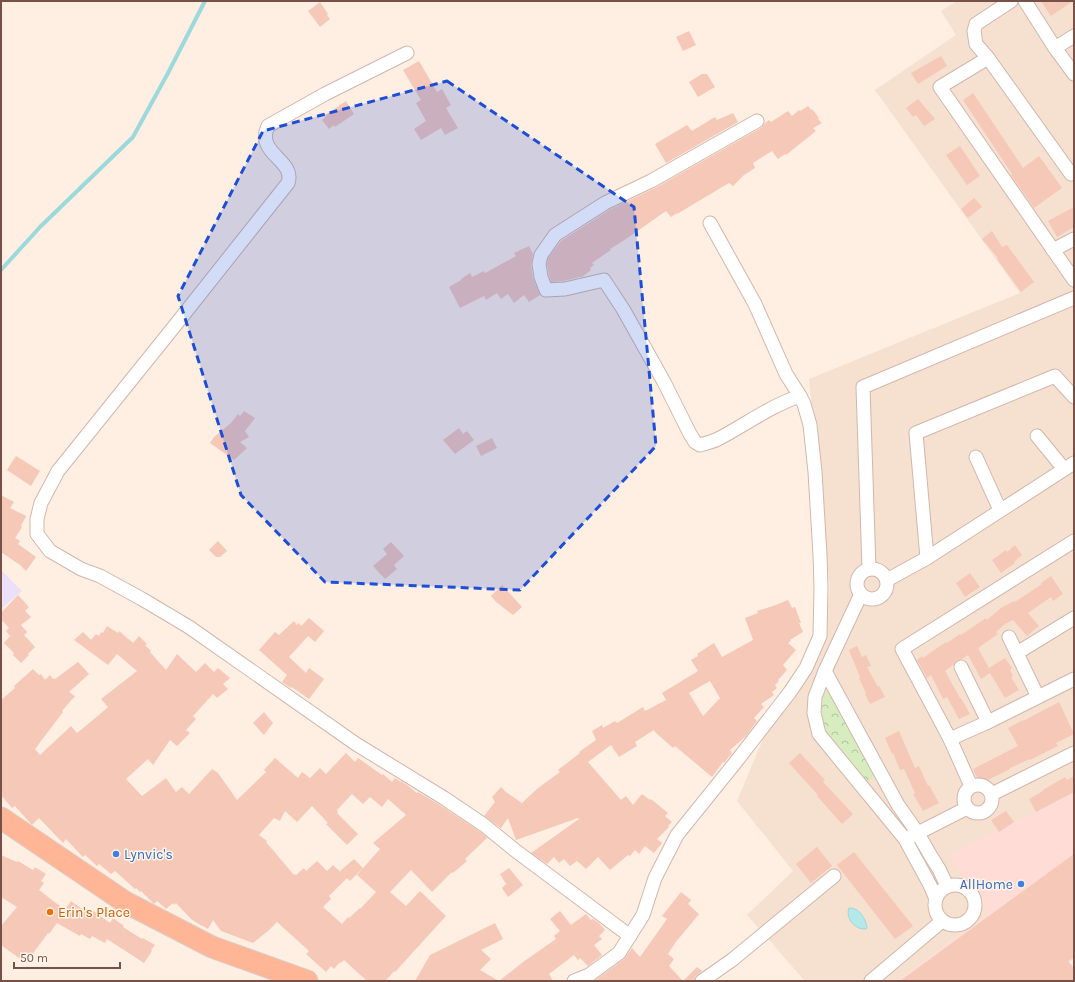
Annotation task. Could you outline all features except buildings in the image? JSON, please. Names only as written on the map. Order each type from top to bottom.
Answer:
[{"type":"highway","points":[[1,818],[125,902],[212,947],[307,981]]},
{"type":"street","points":[[1011,1],[976,24],[974,31],[976,44],[988,58],[1071,174],[1074,172]]},
{"type":"street","points":[[1025,1],[1074,74]]},
{"type":"street","points":[[1056,48],[1074,36]]},
{"type":"street","points":[[407,53],[325,94],[268,126],[265,132],[266,143],[288,170],[288,183],[58,471],[41,503],[37,519],[37,534],[50,551],[81,570],[100,576],[189,627],[356,744],[444,798],[484,825],[516,851],[630,936]]},
{"type":"street","points":[[988,58],[940,87],[1074,280]]},
{"type":"street","points":[[757,121],[652,180],[605,203],[554,235],[541,255],[539,264],[546,290],[565,289],[604,280],[623,309],[664,382],[694,442],[700,445],[716,440],[773,408],[800,396]]},
{"type":"street","points":[[574,981],[588,975],[619,953],[643,914],[655,878],[677,835],[790,692],[806,668],[820,636],[820,561],[815,472],[810,425],[804,404],[786,374],[755,304],[710,223]]},
{"type":"street","points":[[1053,250],[1074,239]]},
{"type":"street","points":[[869,570],[863,387],[1074,298]]},
{"type":"street","points":[[927,558],[916,433],[1056,376],[1074,397]]},
{"type":"street","points":[[887,580],[927,558],[1069,466],[1037,436]]},
{"type":"street","points":[[976,457],[1000,510]]},
{"type":"street","points":[[971,786],[950,739],[902,649],[1074,541]]},
{"type":"street","points":[[869,570],[877,570],[883,574],[887,580],[887,589],[883,596],[876,599],[867,599],[860,594],[857,587],[858,580],[862,573],[869,570]]},
{"type":"street","points":[[860,594],[825,671],[815,697],[814,713],[819,734],[906,839],[930,885],[936,899],[936,911],[942,921],[952,925],[963,924],[971,917],[976,907],[974,897],[968,888],[958,884],[947,886],[940,891],[936,899]]},
{"type":"street","points":[[1017,653],[1074,618]]},
{"type":"street","points":[[1009,638],[1038,697]]},
{"type":"street","points":[[961,667],[988,722]]},
{"type":"street","points":[[825,671],[898,805],[917,832],[939,869],[947,886]]},
{"type":"street","points":[[950,739],[988,722],[1074,679]]},
{"type":"street","points":[[992,794],[1074,752]]},
{"type":"street","points":[[979,784],[987,787],[992,794],[993,800],[990,807],[985,812],[972,812],[967,808],[964,800],[966,792],[971,786],[979,784]]},
{"type":"street","points":[[906,839],[917,832],[967,808]]},
{"type":"street","points":[[702,981],[732,960],[834,876]]},
{"type":"street","points":[[871,981],[942,921]]},
{"type":"highlighted area","points":[[447,81],[634,207],[656,446],[520,590],[325,582],[241,495],[178,296],[263,131]]},
{"type":"shaded area","points":[[957,1],[1074,1],[1074,792],[950,855],[988,914],[897,981],[804,981],[747,915],[793,871],[737,801],[763,739],[810,673],[825,633],[830,589],[809,379],[1020,293],[875,90],[956,35],[941,11]]},
{"type":"shaded area","points":[[1,570],[22,591],[1,609]]},
{"type":"shaded area","name":"AllHome","points":[[1074,792],[1074,959],[1038,981],[897,981],[988,914],[949,854]]},
{"type":"green space","points":[[831,689],[834,691],[875,777],[863,783],[824,735],[821,722],[823,698],[827,690]]},
{"type":"water","points":[[849,908],[856,909],[864,917],[866,929],[858,928],[852,923],[848,916]]},
{"type":"waterway","points":[[1,270],[40,227],[133,137],[205,1]]},
{"type":"place","name":"Lynvic's","points":[[116,854]]},
{"type":"place","name":"AllHome","points":[[1021,884]]},
{"type":"place","name":"Erin's Place","points":[[50,912]]}]
